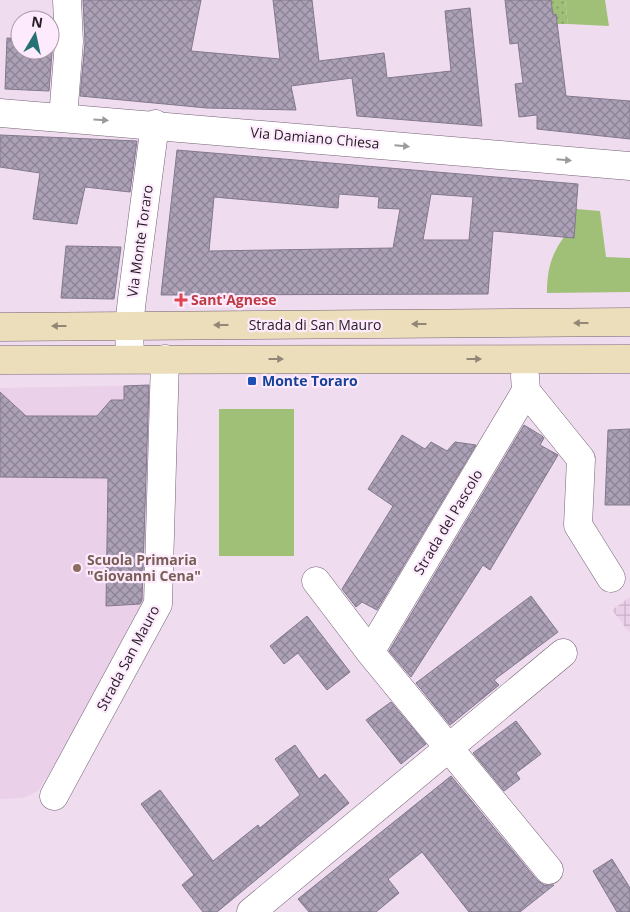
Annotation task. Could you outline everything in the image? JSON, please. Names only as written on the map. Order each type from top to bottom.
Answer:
[{"type":"main road","name":"Strada di San Mauro","points":[[0,327],[630,322]]},
{"type":"main road","points":[[0,360],[630,360]]},
{"type":"street","points":[[62,118],[69,42],[67,0]]},
{"type":"street","name":"Via Damiano Chiesa","points":[[0,113],[154,124],[630,166]]},
{"type":"street","name":"Via Monte Toraro","points":[[130,359],[129,326],[154,124]]},
{"type":"street","name":"Strada San Mauro","points":[[54,796],[158,604],[165,359]]},
{"type":"street","points":[[523,359],[526,391],[581,460],[578,525],[611,578]]},
{"type":"street","name":"Strada del Pascolo","points":[[370,652],[526,391]]},
{"type":"street","points":[[316,581],[370,652],[549,870]]},
{"type":"street","points":[[251,912],[563,653]]},
{"type":"shaded area","name":"Scuola Primaria \"Giovanni Cena\"","points":[[157,385],[154,604],[38,791],[23,798],[0,799],[0,388]]},
{"type":"shaded area","points":[[630,597],[630,633],[612,610]]},
{"type":"green space","points":[[551,0],[565,0],[568,24],[557,24],[556,15],[553,15]]},
{"type":"green space","points":[[565,0],[605,0],[609,26],[568,24]]},
{"type":"green space","points":[[576,209],[600,211],[606,257],[630,258],[630,292],[547,293],[549,270],[556,250],[564,237],[574,238]]},
{"type":"green space","points":[[219,409],[294,409],[294,556],[219,556]]},
{"type":"building","points":[[83,0],[201,0],[191,51],[280,59],[273,0],[312,0],[319,61],[384,53],[387,78],[451,71],[445,11],[470,8],[482,126],[357,116],[352,78],[291,86],[296,110],[207,108],[80,96],[85,43]]},
{"type":"building","points":[[505,0],[551,0],[553,15],[556,14],[566,96],[630,101],[630,139],[537,129],[537,115],[519,117],[515,84],[523,83],[518,43],[510,44]]},
{"type":"building","points":[[7,38],[10,38],[10,60],[51,60],[49,91],[5,89]]},
{"type":"building","points":[[0,135],[137,141],[130,192],[85,187],[77,224],[33,219],[40,173],[0,167]]},
{"type":"building","points":[[177,150],[578,184],[574,238],[493,231],[488,294],[161,295]],"holes":[[[339,194],[379,197],[378,208],[400,209],[393,248],[209,251],[214,197],[338,208]],[[431,194],[473,197],[469,240],[423,240]]]},
{"type":"building","points":[[66,246],[121,247],[114,299],[61,298]]},
{"type":"building","points":[[149,385],[142,600],[140,604],[106,606],[108,478],[0,477],[0,392],[26,416],[97,416],[111,400],[124,400],[124,386]]},
{"type":"building","points":[[524,425],[544,438],[540,445],[558,455],[490,570],[483,565],[411,677],[389,651]]},
{"type":"building","points":[[630,429],[630,505],[605,505],[608,430]]},
{"type":"building","points":[[402,435],[425,449],[431,442],[447,451],[455,442],[476,445],[377,610],[362,602],[356,607],[342,589],[393,506],[368,489]]},
{"type":"building","points":[[531,596],[558,632],[494,680],[499,685],[450,725],[416,683]]},
{"type":"building","points":[[307,616],[350,672],[327,690],[298,653],[284,664],[270,646]]},
{"type":"building","points":[[391,702],[426,744],[401,764],[366,720]]},
{"type":"building","points":[[516,721],[541,754],[516,773],[520,779],[504,791],[473,753]]},
{"type":"building","points":[[295,745],[319,779],[325,774],[349,803],[217,912],[203,912],[182,885],[194,875],[141,804],[160,790],[213,861],[258,825],[260,828],[300,795],[275,759]]},
{"type":"building","points":[[451,776],[537,880],[544,885],[554,885],[520,912],[469,912],[422,852],[388,879],[399,893],[376,912],[309,912],[298,899]]},
{"type":"building","points":[[612,859],[630,888],[630,912],[617,912],[593,871]]},
{"type":"place","name":"Sant'Agnese","points":[[181,300]]},
{"type":"place","name":"Monte Toraro","points":[[252,381]]},
{"type":"place","name":"Scuola Primaria \"Giovanni Cena\"","points":[[77,568]]}]
